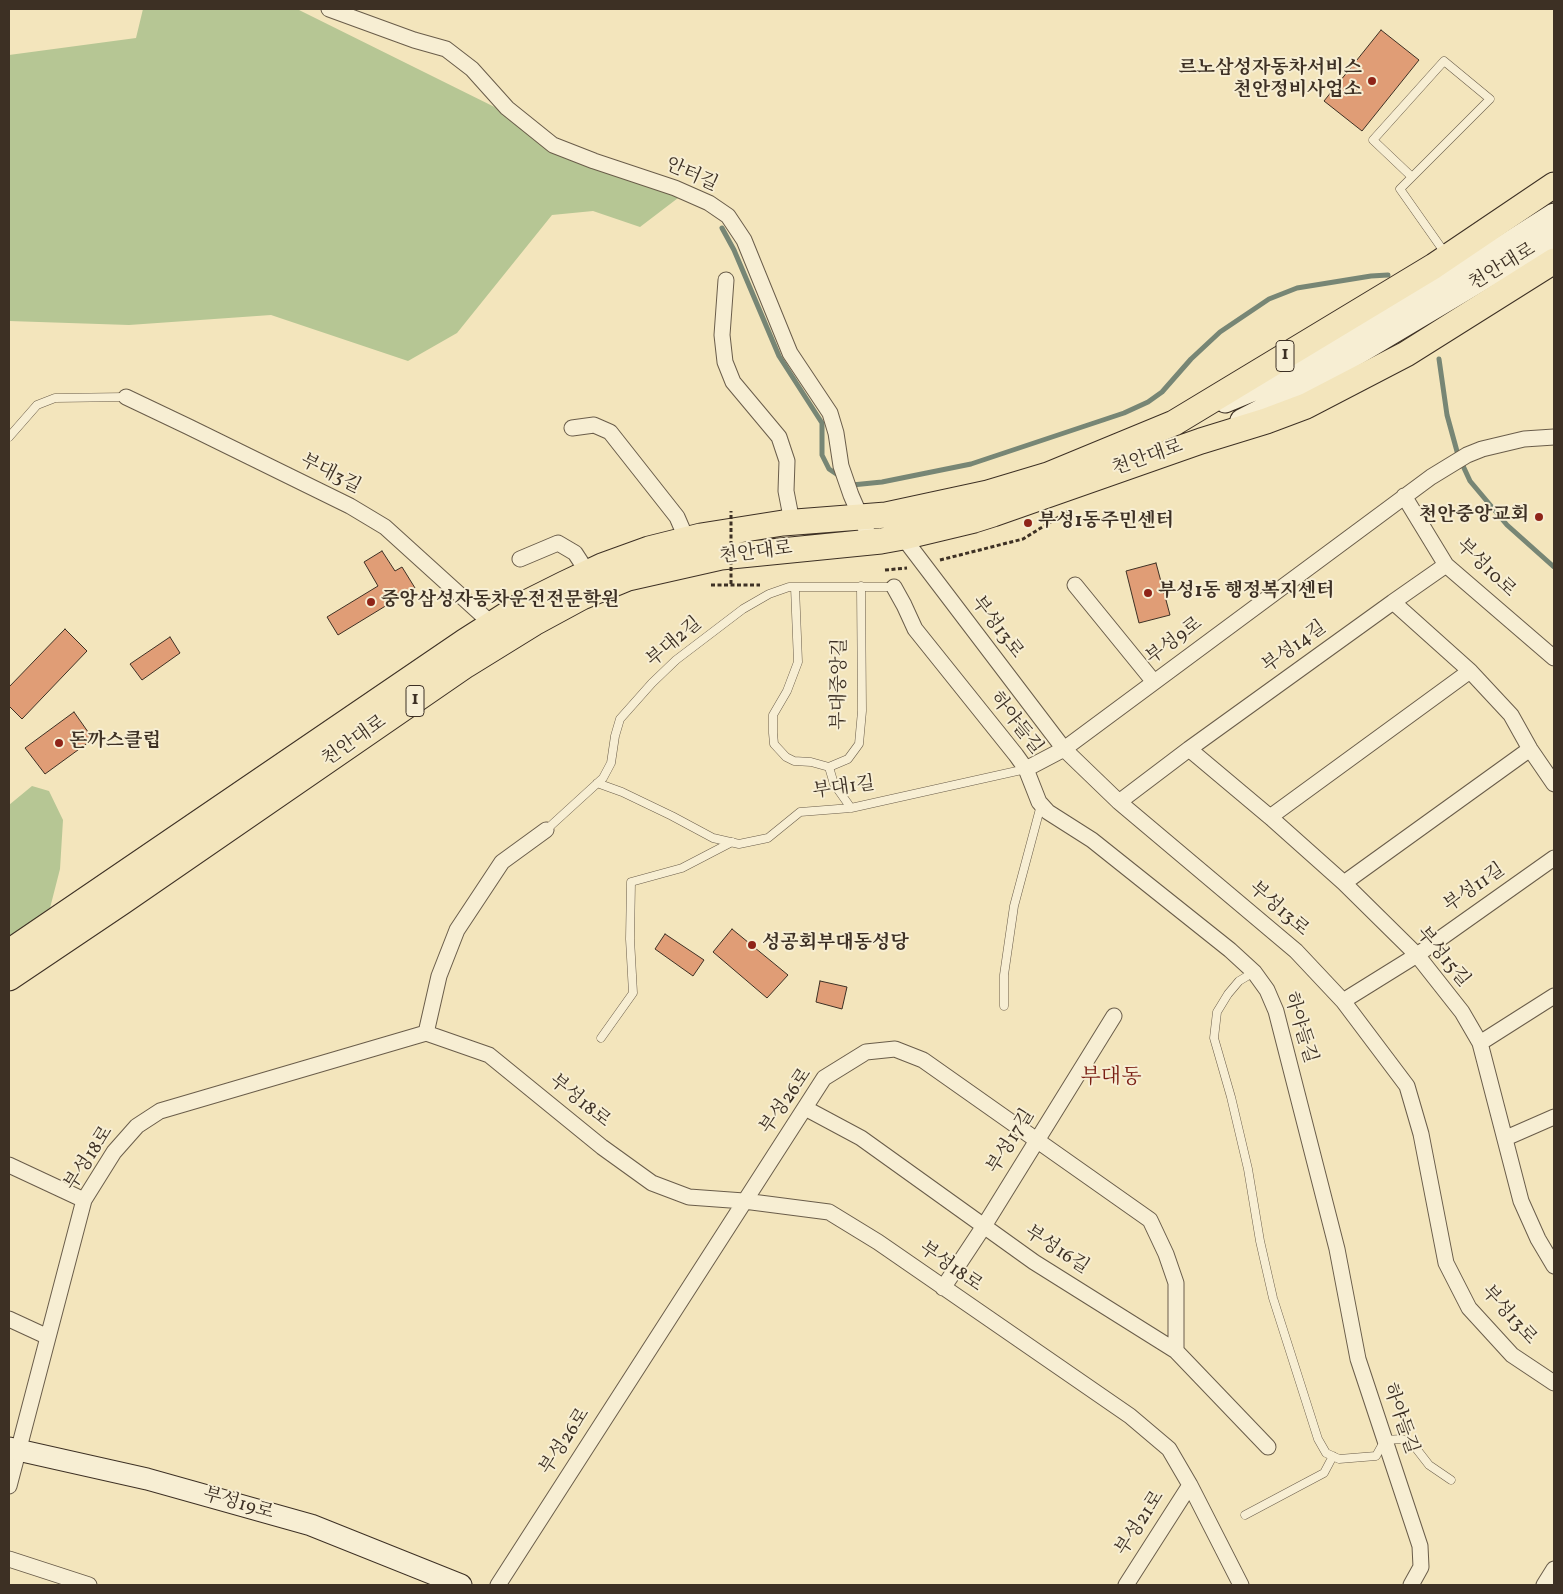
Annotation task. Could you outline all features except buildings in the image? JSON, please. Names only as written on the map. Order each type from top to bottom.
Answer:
[{"type":"main road","name":"1","points":[[1174,423],[1448,257],[1554,185]]},
{"type":"main road","name":"천안대로","points":[[9,952],[522,604],[588,573],[650,549],[700,536],[792,522],[856,506],[886,514],[988,493],[1048,475],[1283,378],[1554,214]]},
{"type":"main road","name":"천안대로","points":[[9,978],[130,897],[466,665],[534,623],[582,597],[628,578],[721,556],[903,537],[993,514],[1201,441],[1282,399],[1554,237]]},
{"type":"main road","name":"1","points":[[1201,441],[1306,406],[1348,385],[1406,354],[1554,261]]},
{"type":"main road","name":"부성19로","points":[[13,1449],[147,1479],[311,1525],[460,1585]]},
{"type":"street","name":"안터길","points":[[329,9],[414,40],[446,49],[472,70],[507,108],[553,145],[675,188],[708,203],[728,216],[744,240],[790,354],[830,413],[836,432],[841,466],[871,541]]},
{"type":"street","points":[[726,280],[722,335],[724,362],[733,382],[779,437],[788,461],[786,491],[792,522]]},
{"type":"street","name":"부대3길","points":[[126,397],[332,497],[385,527],[492,624]]},
{"type":"street","points":[[572,428],[594,425],[610,432],[676,516],[687,540]]},
{"type":"street","name":"부성9로","points":[[1026,768],[1064,749],[1431,477],[1467,455],[1482,449],[1524,439],[1554,437]]},
{"type":"street","name":"부성10로","points":[[1404,496],[1446,565],[1554,658]]},
{"type":"street","name":"부성13로","points":[[886,514],[1064,749],[1119,802],[1296,951],[1343,1001],[1407,1086],[1421,1134],[1446,1263],[1469,1308],[1512,1355],[1554,1383]]},
{"type":"street","points":[[520,559],[558,543],[575,553],[588,573]]},
{"type":"street","name":"부성14길","points":[[1119,802],[1189,749],[1446,565]]},
{"type":"street","points":[[1075,586],[1154,682]]},
{"type":"street","name":"하야들길","points":[[894,587],[915,629],[1026,768],[1041,804],[1048,812],[1092,840],[1230,950],[1254,972],[1267,990],[1276,1011],[1337,1249],[1358,1359],[1420,1546],[1421,1567],[1411,1585]]},
{"type":"street","points":[[1393,602],[1470,671],[1511,715],[1530,749],[1554,784]]},
{"type":"street","points":[[1270,817],[1470,671]]},
{"type":"street","name":"부성15길","points":[[1189,749],[1270,817],[1344,883],[1416,955],[1462,1012],[1480,1043],[1521,1201],[1538,1240],[1554,1266]]},
{"type":"street","points":[[1344,883],[1530,749]]},
{"type":"street","points":[[426,1033],[439,976],[457,930],[502,862],[546,830]]},
{"type":"street","name":"부성11길","points":[[1343,1001],[1416,955],[1554,858]]},
{"type":"street","points":[[1480,1043],[1554,996]]},
{"type":"street","name":"부성17길","points":[[943,1288],[984,1226],[1114,1016]]},
{"type":"street","name":"부성18로","points":[[9,1486],[13,1449],[48,1337],[84,1200],[114,1152],[137,1126],[160,1111],[426,1033],[489,1054],[602,1147],[652,1183],[689,1198],[744,1201],[829,1212],[878,1242],[1130,1416],[1169,1449],[1190,1485],[1241,1585]]},
{"type":"street","name":"부성26로","points":[[498,1585],[824,1078],[866,1052],[895,1049],[923,1060],[1150,1220],[1166,1254],[1176,1283],[1176,1351]]},
{"type":"street","name":"부성16길","points":[[805,1108],[861,1138],[1034,1262],[1176,1351],[1268,1447]]},
{"type":"street","points":[[1506,1138],[1554,1117]]},
{"type":"street","points":[[9,1165],[84,1200]]},
{"type":"street","points":[[9,1319],[48,1337]]},
{"type":"street","name":"부성21로","points":[[1126,1585],[1190,1485]]},
{"type":"street","points":[[9,1559],[90,1585]]},
{"type":"street","points":[[1544,1585],[1554,1568]]},
{"type":"lane","points":[[1412,177],[1373,140],[1444,61],[1490,99],[1412,177],[1400,189],[1448,257]]},
{"type":"lane","points":[[9,437],[37,405],[55,398],[126,397]]},
{"type":"lane","name":"부대중앙길","points":[[829,767],[848,759],[859,744],[862,712],[861,586]]},
{"type":"lane","points":[[795,587],[798,662],[787,691],[773,715],[774,744],[786,758],[829,767],[834,784],[851,808]]},
{"type":"lane","name":"부대2길","points":[[546,830],[603,778],[611,763],[620,718],[676,660],[743,609],[769,594],[795,587],[894,587]]},
{"type":"lane","name":"부대1길","points":[[597,783],[622,792],[713,838],[739,844],[768,838],[800,812],[851,808],[1026,768]]},
{"type":"lane","points":[[1004,1006],[1004,975],[1014,906],[1041,804]]},
{"type":"lane","points":[[601,1038],[633,993],[630,939],[631,882],[682,868],[732,842]]},
{"type":"lane","points":[[1254,972],[1239,981],[1216,1012],[1214,1038],[1231,1097],[1248,1169],[1260,1241],[1273,1298],[1318,1439],[1326,1453],[1339,1459],[1376,1456],[1385,1440],[1402,1439],[1415,1447],[1429,1465],[1451,1480]]},
{"type":"lane","points":[[1245,1515],[1324,1473],[1333,1456]]},
{"type":"path","points":[[731,511],[731,584]]},
{"type":"path","points":[[711,585],[760,585]]},
{"type":"green space","points":[[143,9],[297,9],[678,198],[640,227],[593,211],[552,215],[457,333],[408,361],[271,315],[129,325],[9,321],[9,55],[136,38]]},
{"type":"green space","points":[[32,786],[49,791],[63,820],[60,869],[50,908],[9,937],[9,805]]},
{"type":"waterway","points":[[722,228],[734,250],[779,356],[822,423],[822,455],[829,469],[841,477]]},
{"type":"waterway","points":[[850,484],[882,482],[971,464],[1124,413],[1148,402],[1162,392],[1191,359],[1220,332],[1269,299],[1297,288],[1388,275]]},
{"type":"waterway","points":[[1439,359],[1447,415],[1458,455],[1470,481],[1507,525],[1554,567]]},
{"type":"place","name":"르노삼성자동차서비스 천안정비사업소","points":[[1372,81]]},
{"type":"place","name":"천안중앙교회","points":[[1539,517]]},
{"type":"place","name":"부성1동주민센터","points":[[1028,523]]},
{"type":"place","name":"부성1동 행정복지센터","points":[[1148,593]]},
{"type":"place","name":"중앙삼성자동차운전전문학원","points":[[371,602]]},
{"type":"place","name":"돈까스클럽","points":[[59,743]]},
{"type":"place","name":"성공회부대동성당","points":[[752,945]]},
{"type":"district","name":"부대동","points":[[1111,1079]]}]
